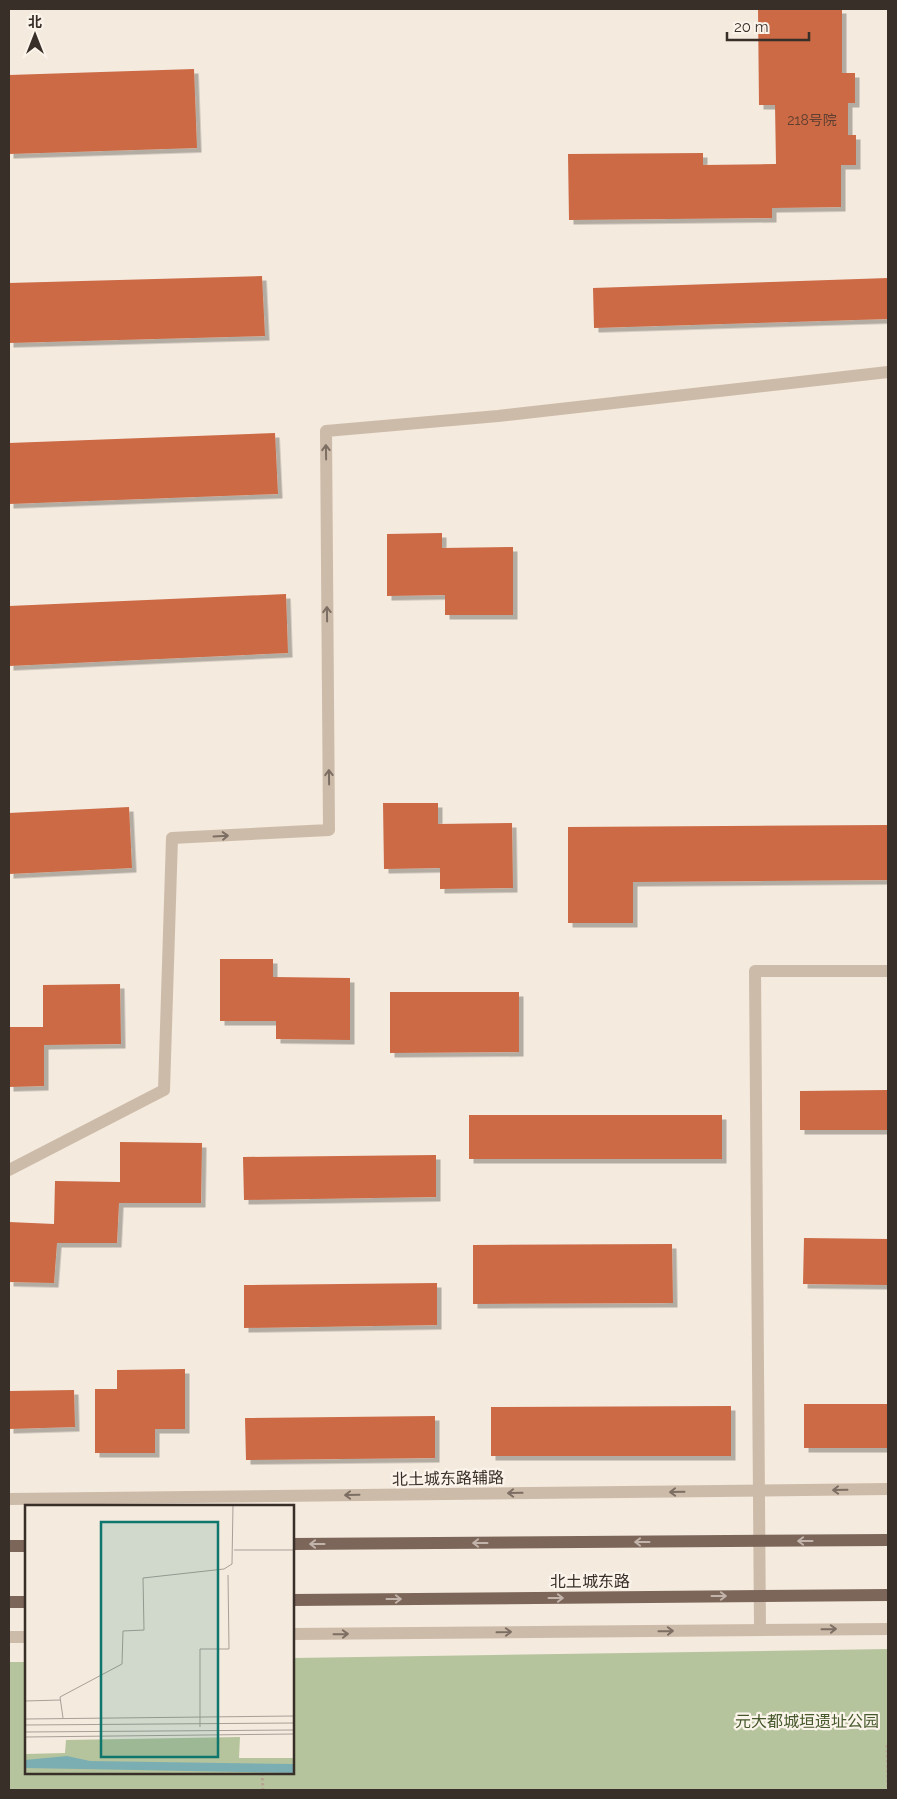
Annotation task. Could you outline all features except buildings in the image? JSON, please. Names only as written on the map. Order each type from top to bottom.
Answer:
[{"type":"main road","points":[[294,1544],[888,1540]]},
{"type":"main road","points":[[9,1546],[25,1546]]},
{"type":"main road","name":"北土城东路","points":[[294,1600],[888,1595]]},
{"type":"main road","points":[[9,1602],[25,1602]]},
{"type":"street","points":[[9,1170],[164,1090],[172,838],[329,830],[326,431],[498,416],[888,372]]},
{"type":"street","points":[[760,1630],[755,971],[888,971]]},
{"type":"street","name":"北土城东路辅路","points":[[9,1499],[888,1489]]},
{"type":"street","points":[[294,1634],[888,1629]]},
{"type":"street","points":[[9,1637],[25,1637]]},
{"type":"path","points":[[887,1744],[888,1787]]},
{"type":"path","points":[[262,1774],[263,1790]]},
{"type":"green space","name":"元大都城垣遗址公园","points":[[888,1649],[888,1790],[9,1790],[9,1662],[25,1662],[25,1774],[294,1774],[294,1658]]}]
